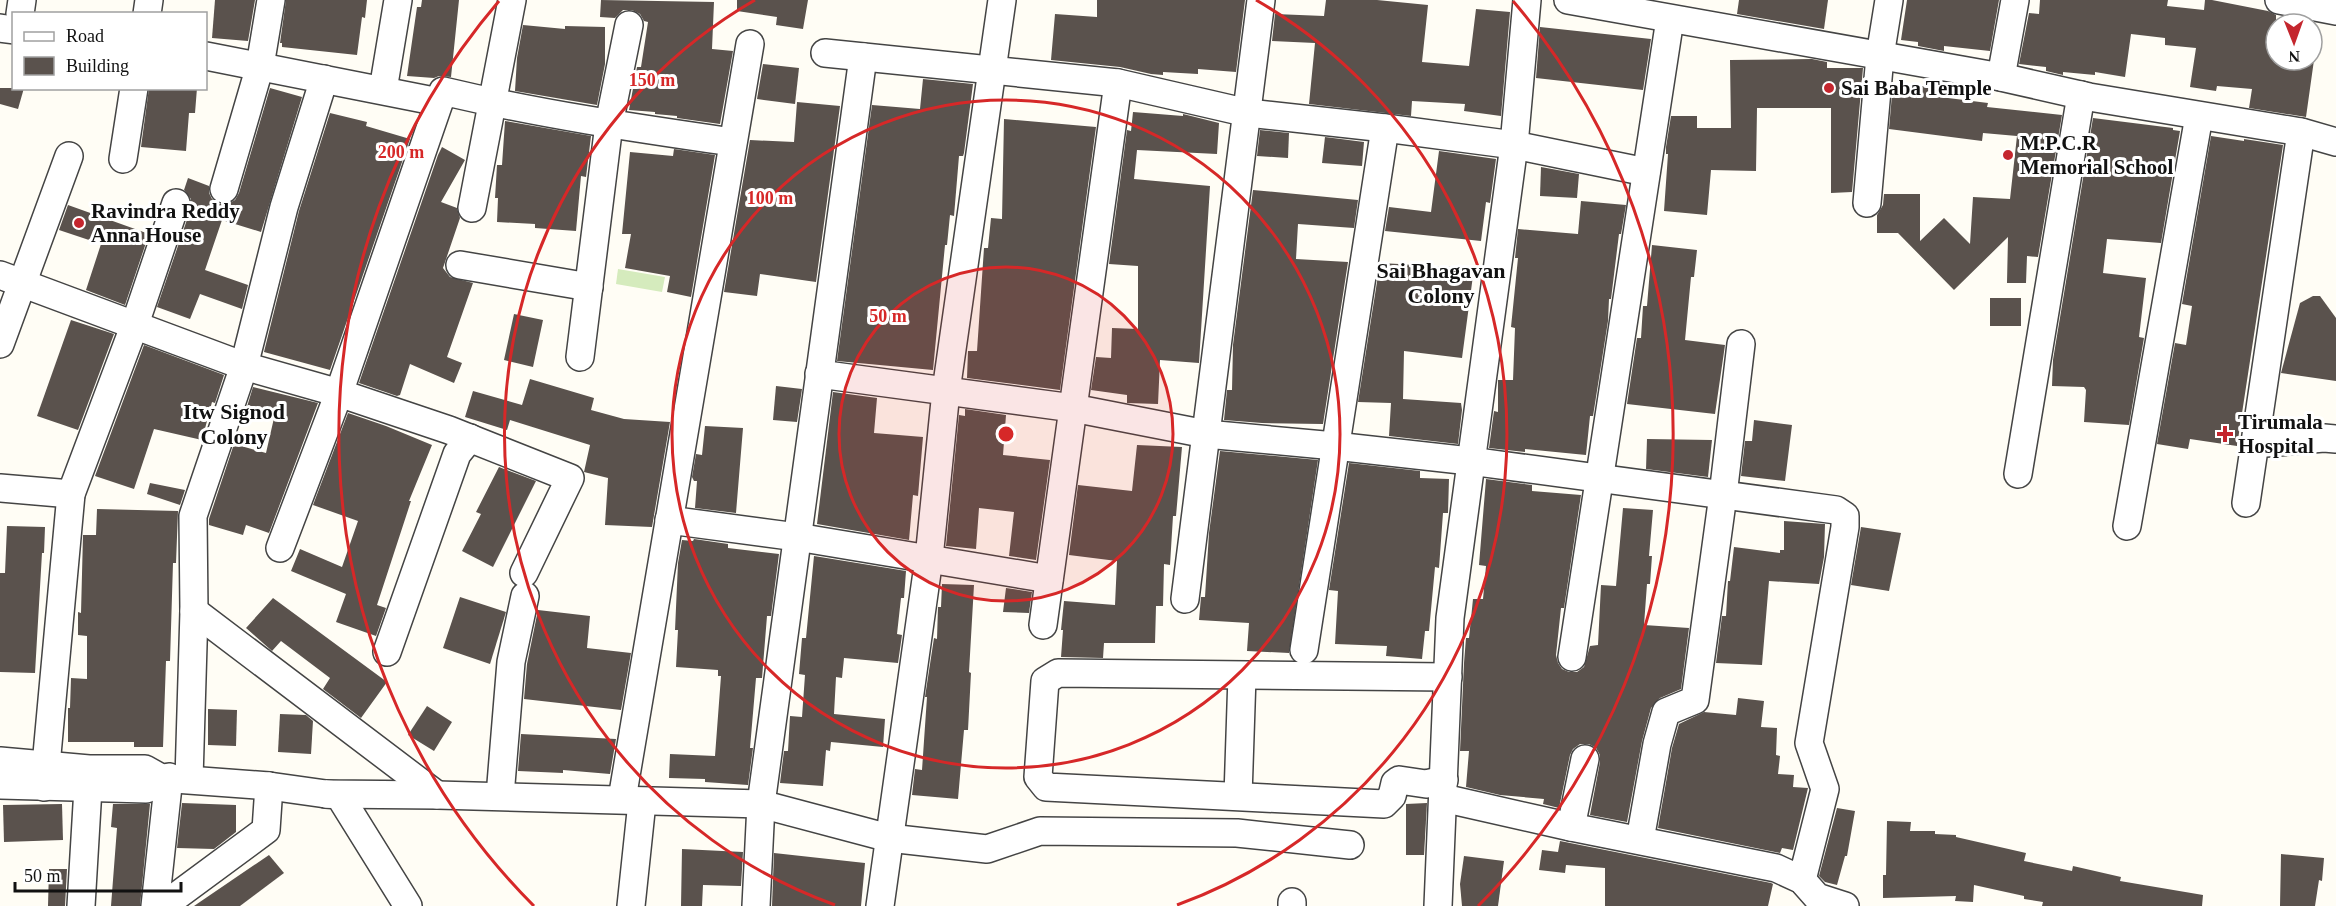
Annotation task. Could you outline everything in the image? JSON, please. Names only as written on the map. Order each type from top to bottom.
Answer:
[{"type":"street","points":[[224,189],[260,66],[271,0]]},
{"type":"street","points":[[383,90],[398,0]]},
{"type":"street","points":[[472,208],[512,0]]},
{"type":"street","points":[[880,906],[929,558],[946,391],[994,70],[1002,0]]},
{"type":"street","points":[[1185,599],[1261,0]]},
{"type":"street","points":[[1438,906],[1441,677],[1514,145],[1527,0]]},
{"type":"street","points":[[1568,0],[2001,77],[2081,95],[2301,132],[2336,142]]},
{"type":"street","points":[[1867,203],[1880,57],[1889,0]]},
{"type":"street","points":[[2001,77],[2015,0]]},
{"type":"street","points":[[2279,0],[2336,11]]},
{"type":"street","points":[[1572,657],[1670,19]]},
{"type":"street","points":[[580,357],[609,124],[628,25]]},
{"type":"street","points":[[631,906],[632,801],[669,520],[750,44]]},
{"type":"street","points":[[825,53],[1118,83],[1248,113],[1514,145],[1646,172]]},
{"type":"street","points":[[207,56],[439,102]]},
{"type":"street","points":[[756,906],[761,804],[863,57]]},
{"type":"street","points":[[155,906],[194,611],[193,516],[244,366],[284,207],[324,79]]},
{"type":"street","points":[[1043,625],[1118,83]]},
{"type":"street","points":[[123,159],[134,90]]},
{"type":"street","points":[[280,548],[339,393],[443,91],[492,103],[609,124],[732,142]]},
{"type":"street","points":[[2018,474],[2081,95]]},
{"type":"street","points":[[2127,526],[2199,116]]},
{"type":"street","points":[[1304,650],[1384,128]]},
{"type":"street","points":[[2246,503],[2301,132]]},
{"type":"street","points":[[0,344],[11,279],[69,156]]},
{"type":"street","points":[[44,776],[71,494],[135,324],[176,203]]},
{"type":"street","points":[[460,265],[589,287]]},
{"type":"street","points":[[11,279],[244,366],[339,393],[470,438],[570,478],[525,585],[511,662],[500,796]]},
{"type":"street","points":[[1640,840],[1657,744],[1666,712],[1695,700],[1741,344]]},
{"type":"street","points":[[819,374],[1073,408],[1206,434],[1470,461],[1836,510],[1845,516],[1845,527],[1809,743],[1825,789],[1810,894]]},
{"type":"street","points":[[387,652],[457,454],[470,438]]},
{"type":"street","points":[[2254,444],[2336,439]]},
{"type":"street","points":[[0,488],[71,494]]},
{"type":"street","points":[[669,520],[797,537],[1049,579]]},
{"type":"street","points":[[194,611],[437,795]]},
{"type":"street","points":[[1441,677],[1058,673],[1046,681],[1038,777],[1046,787],[1384,804],[1392,796],[1395,783],[1400,780],[1438,787],[1571,827],[1776,868],[1810,894],[1845,906]]},
{"type":"street","points":[[1238,796],[1242,676]]},
{"type":"street","points":[[1571,827],[1585,759]]},
{"type":"street","points":[[0,761],[88,788],[146,789],[173,778]]},
{"type":"street","points":[[0,785],[89,769],[145,769],[173,778],[269,786],[339,795],[408,906]]},
{"type":"street","points":[[163,906],[266,830],[269,786]]},
{"type":"street","points":[[81,906],[88,788]]},
{"type":"street","points":[[326,794],[500,796],[761,804],[889,838],[987,849],[1040,831],[1237,833],[1350,846]]},
{"type":"green space","points":[[618,269],[665,277],[662,292],[616,284]]},
{"type":"building","points":[[215,0],[255,0],[248,41],[212,38]]},
{"type":"building","points":[[286,0],[367,0],[365,18],[362,17],[357,55],[282,47],[280,43]]},
{"type":"building","points":[[422,0],[459,0],[451,77],[407,76],[417,7],[421,7]]},
{"type":"building","points":[[601,0],[714,2],[712,49],[733,51],[720,124],[655,114],[655,112],[629,110],[637,67],[641,67],[648,22],[632,10],[623,10],[615,18],[600,17]]},
{"type":"building","points":[[737,0],[808,0],[803,29],[776,25],[777,17],[737,11]]},
{"type":"building","points":[[1097,0],[1245,0],[1236,72],[1198,69],[1198,74],[1163,72],[1163,75],[1120,67],[1051,60],[1055,14],[1097,17]]},
{"type":"building","points":[[1326,0],[1377,0],[1428,5],[1422,62],[1469,66],[1476,9],[1510,12],[1501,116],[1464,111],[1465,104],[1412,101],[1411,116],[1309,104],[1315,43],[1272,41],[1275,14],[1324,16]]},
{"type":"building","points":[[1739,0],[1828,0],[1824,29],[1737,14]]},
{"type":"building","points":[[1907,0],[1999,0],[1990,51],[1944,46],[1944,51],[1918,46],[1918,42],[1901,40]]},
{"type":"building","points":[[2040,0],[2168,0],[2167,6],[2204,10],[2205,0],[2212,0],[2268,11],[2270,12],[2264,12],[2264,72],[2312,72],[2306,117],[2249,108],[2252,89],[2217,86],[2216,91],[2190,87],[2196,48],[2165,45],[2165,38],[2131,34],[2125,77],[2095,72],[2095,75],[2063,72],[2063,75],[2046,71],[2046,67],[2019,64],[2029,13],[2039,14]]},
{"type":"building","points":[[523,25],[565,29],[565,26],[605,27],[605,64],[597,105],[515,91],[517,58]]},
{"type":"building","points":[[1540,27],[1651,39],[1643,90],[1536,78]]},
{"type":"building","points":[[1812,59],[1827,62],[1827,68],[1863,68],[1852,192],[1831,193],[1831,108],[1757,108],[1756,171],[1711,170],[1707,215],[1664,211],[1668,154],[1666,154],[1666,147],[1671,116],[1697,116],[1697,128],[1731,128],[1730,60]]},
{"type":"building","points":[[763,64],[799,68],[795,104],[757,99]]},
{"type":"building","points":[[923,79],[973,84],[964,153],[963,156],[959,156],[954,216],[950,215],[947,245],[945,245],[933,370],[837,361],[872,105],[920,109]]},
{"type":"building","points":[[1893,83],[1932,87],[1932,96],[1988,103],[1987,107],[2062,115],[2038,257],[2027,256],[2026,283],[2007,283],[2008,237],[1954,290],[1898,233],[1877,233],[1877,215],[1883,205],[1884,194],[1920,194],[1920,241],[1944,218],[1970,244],[1973,197],[2010,199],[2017,136],[1983,133],[1982,141],[1889,129]]},
{"type":"building","points":[[0,88],[23,90],[18,109],[0,104]]},
{"type":"building","points":[[270,88],[302,97],[261,232],[222,220],[205,270],[248,285],[242,309],[200,294],[190,319],[157,307],[191,208],[191,199],[184,190],[188,178],[209,186],[212,199],[219,204],[228,204],[235,200]]},
{"type":"building","points":[[149,90],[197,90],[195,113],[189,113],[186,151],[141,147]]},
{"type":"building","points":[[797,102],[840,106],[816,282],[760,274],[757,296],[724,292],[750,140],[794,142]]},
{"type":"building","points":[[1133,112],[1183,116],[1183,114],[1219,123],[1217,154],[1137,150],[1134,179],[1210,186],[1199,363],[1160,360],[1158,404],[1127,403],[1127,395],[1091,390],[1096,357],[1111,358],[1112,328],[1138,329],[1138,266],[1109,264],[1127,130],[1131,131]]},
{"type":"building","points":[[330,113],[367,122],[366,126],[410,139],[330,370],[264,352],[299,211]]},
{"type":"building","points":[[2093,118],[2173,128],[2173,130],[2180,131],[2161,243],[2107,239],[2103,273],[2146,278],[2139,337],[2144,338],[2129,425],[2084,422],[2086,390],[2084,387],[2052,386],[2053,360]]},
{"type":"building","points":[[1004,119],[1096,127],[1060,390],[967,378],[968,351],[977,351],[984,248],[988,248],[991,218],[1002,219]]},
{"type":"building","points":[[505,121],[591,136],[586,177],[581,176],[576,231],[535,228],[535,224],[497,222],[498,198],[495,198],[497,165],[502,165]]},
{"type":"building","points":[[1260,130],[1289,133],[1288,158],[1257,156]]},
{"type":"building","points":[[2211,136],[2283,145],[2237,446],[2190,439],[2188,449],[2157,444],[2175,343],[2186,345],[2192,306],[2182,304]]},
{"type":"building","points":[[1325,137],[1364,142],[1362,166],[1322,163]]},
{"type":"building","points":[[442,147],[465,160],[441,202],[457,208],[460,218],[443,268],[450,277],[473,283],[447,357],[462,363],[454,383],[410,364],[400,395],[397,396],[359,383]]},
{"type":"building","points":[[674,149],[715,155],[691,297],[667,292],[670,276],[625,268],[631,234],[622,234],[630,152],[673,156]]},
{"type":"building","points":[[1439,151],[1496,159],[1490,203],[1486,202],[1481,241],[1385,231],[1389,207],[1431,212]]},
{"type":"building","points":[[1541,167],[1579,174],[1577,198],[1540,196]]},
{"type":"building","points":[[1253,190],[1358,200],[1354,228],[1298,224],[1296,259],[1348,262],[1323,424],[1224,420],[1227,390],[1232,390],[1233,345]]},
{"type":"building","points":[[1581,201],[1626,205],[1621,234],[1619,234],[1608,321],[1593,416],[1590,416],[1586,455],[1489,448],[1494,411],[1498,412],[1498,380],[1513,380],[1515,328],[1511,327],[1518,258],[1515,258],[1518,229],[1578,234]]},
{"type":"building","points":[[68,205],[149,234],[125,305],[86,290],[101,244],[59,230]]},
{"type":"building","points":[[1652,245],[1697,250],[1694,277],[1691,277],[1685,340],[1725,345],[1715,414],[1627,404],[1637,338],[1641,338],[1643,306],[1647,306]]},
{"type":"building","points":[[1380,263],[1474,268],[1462,358],[1404,351],[1403,399],[1461,403],[1458,444],[1389,436],[1391,403],[1358,402]]},
{"type":"building","points":[[2313,296],[2320,296],[2336,318],[2336,381],[2281,373],[2300,303]]},
{"type":"building","points":[[1990,298],[2021,298],[2021,326],[1990,326]]},
{"type":"building","points":[[514,314],[543,320],[533,367],[504,360]]},
{"type":"building","points":[[71,320],[114,334],[78,430],[37,416]]},
{"type":"building","points":[[144,345],[224,375],[215,403],[212,402],[202,440],[154,429],[134,489],[95,476]]},
{"type":"building","points":[[530,379],[594,398],[591,410],[624,419],[670,422],[652,527],[605,525],[608,478],[584,472],[590,445],[510,420],[507,430],[465,417],[473,391],[522,405]]},
{"type":"building","points":[[776,386],[802,389],[797,422],[773,420]]},
{"type":"building","points":[[253,387],[318,403],[269,533],[246,525],[243,535],[209,525],[209,519],[234,444],[266,453],[274,418],[246,410]]},
{"type":"building","points":[[833,392],[877,398],[874,433],[923,437],[918,496],[913,495],[909,540],[817,524]]},
{"type":"building","points":[[965,409],[1006,415],[1003,455],[1050,460],[1036,560],[1009,556],[1014,512],[979,508],[976,549],[946,546],[959,415],[965,416]]},
{"type":"building","points":[[348,413],[432,445],[409,501],[411,501],[377,605],[386,608],[376,636],[336,622],[346,594],[291,571],[300,549],[342,567],[358,521],[313,505]]},
{"type":"building","points":[[1754,420],[1792,425],[1785,481],[1741,476],[1745,441],[1752,441]]},
{"type":"building","points":[[705,426],[743,428],[736,513],[695,508],[697,481],[694,481],[692,477],[696,454],[702,455]]},
{"type":"building","points":[[1647,439],[1712,440],[1708,477],[1646,469]]},
{"type":"building","points":[[1137,445],[1182,447],[1176,516],[1173,516],[1170,565],[1164,564],[1163,606],[1156,606],[1155,643],[1104,643],[1103,658],[1061,657],[1064,601],[1115,605],[1117,561],[1069,555],[1078,485],[1132,491]]},
{"type":"building","points":[[1220,451],[1318,460],[1289,653],[1247,651],[1249,623],[1199,620],[1201,597],[1205,597],[1209,533]]},
{"type":"building","points":[[1349,463],[1420,471],[1420,478],[1449,479],[1448,513],[1443,513],[1439,568],[1435,567],[1429,631],[1425,631],[1422,659],[1386,656],[1387,646],[1335,644],[1338,591],[1329,590]]},
{"type":"building","points":[[499,467],[536,481],[493,567],[462,551],[481,514],[476,512]]},
{"type":"building","points":[[1486,479],[1532,485],[1532,491],[1581,495],[1564,608],[1561,608],[1556,655],[1562,669],[1569,672],[1577,672],[1584,667],[1590,646],[1598,645],[1601,585],[1616,586],[1623,508],[1653,510],[1649,556],[1652,556],[1650,584],[1647,584],[1644,625],[1689,628],[1681,689],[1660,698],[1651,708],[1642,741],[1627,822],[1590,815],[1600,755],[1596,748],[1589,744],[1580,744],[1573,749],[1570,755],[1559,808],[1543,804],[1544,799],[1500,795],[1466,787],[1469,751],[1460,751],[1464,663],[1473,599],[1483,599],[1486,566],[1479,565]]},
{"type":"building","points":[[150,483],[185,490],[180,505],[147,494]]},
{"type":"building","points":[[97,509],[178,511],[176,563],[173,563],[170,661],[166,661],[163,747],[134,747],[134,742],[68,742],[71,678],[87,679],[87,636],[78,635],[78,612],[81,613],[83,535],[96,535]]},
{"type":"building","points":[[1784,521],[1825,524],[1824,557],[1819,584],[1769,581],[1762,665],[1716,663],[1722,616],[1726,616],[1728,581],[1730,581],[1734,547],[1780,553],[1780,550],[1784,550]]},
{"type":"building","points":[[7,526],[45,527],[35,673],[0,672],[0,573],[5,573]]},
{"type":"building","points":[[1861,527],[1901,533],[1889,591],[1851,585]]},
{"type":"building","points":[[694,539],[728,544],[728,548],[779,554],[771,616],[767,616],[762,678],[756,678],[750,748],[753,748],[748,785],[705,782],[705,779],[669,778],[670,754],[715,756],[721,676],[718,676],[718,670],[676,667],[678,563],[682,540],[693,541]]},
{"type":"building","points":[[814,556],[906,571],[904,598],[901,598],[897,634],[902,635],[898,663],[844,658],[842,678],[836,677],[834,714],[885,719],[883,747],[831,742],[830,751],[826,750],[823,786],[780,783],[784,751],[788,751],[790,716],[802,717],[805,675],[799,674],[802,638],[806,638]]},
{"type":"building","points":[[942,584],[974,585],[968,730],[964,730],[958,799],[912,795],[915,769],[922,770],[927,697],[925,697],[934,638],[937,639],[938,607],[941,607]]},
{"type":"building","points":[[1006,588],[1032,592],[1029,613],[1003,612]]},
{"type":"building","points":[[460,597],[506,612],[490,664],[443,648]]},
{"type":"building","points":[[273,598],[387,682],[361,718],[323,689],[330,678],[281,641],[272,651],[246,628]]},
{"type":"building","points":[[538,610],[590,616],[587,648],[631,653],[621,710],[524,699],[527,664]]},
{"type":"building","points":[[1738,698],[1764,701],[1761,727],[1777,728],[1776,755],[1780,756],[1778,774],[1794,775],[1793,787],[1808,788],[1793,850],[1782,848],[1780,853],[1658,828],[1672,748],[1679,724],[1704,712],[1736,715]]},
{"type":"building","points":[[427,706],[452,722],[434,751],[408,735]]},
{"type":"building","points":[[208,709],[237,710],[236,746],[208,745]]},
{"type":"building","points":[[280,714],[306,715],[313,721],[311,754],[278,752]]},
{"type":"building","points":[[521,734],[616,739],[610,774],[563,770],[563,773],[518,771]]},
{"type":"building","points":[[182,803],[236,805],[236,832],[214,849],[177,848]]},
{"type":"building","points":[[1427,803],[1424,855],[1406,855],[1406,804]]},
{"type":"building","points":[[62,804],[63,840],[4,842],[3,805]]},
{"type":"building","points":[[113,804],[150,804],[140,906],[111,906],[117,828],[111,827]]},
{"type":"building","points":[[1837,808],[1855,811],[1847,856],[1845,856],[1837,885],[1825,882],[1819,876]]},
{"type":"building","points":[[1887,821],[1911,822],[1910,831],[1935,831],[1935,834],[1956,835],[1956,837],[2026,853],[2024,861],[2072,871],[2073,866],[2121,877],[2120,881],[2203,895],[2202,906],[2042,906],[2043,902],[2024,899],[2024,896],[1974,885],[1973,902],[1955,901],[1956,896],[1883,898],[1883,875],[1886,875]]},
{"type":"building","points":[[1560,841],[1771,883],[1773,884],[1768,906],[1605,906],[1605,868],[1566,865],[1565,873],[1539,870],[1542,850],[1558,852]]},
{"type":"building","points":[[682,849],[743,852],[741,886],[703,885],[702,906],[681,906]]},
{"type":"building","points":[[774,853],[865,863],[861,906],[772,906]]},
{"type":"building","points":[[2281,854],[2324,858],[2322,881],[2319,880],[2315,906],[2280,906]]},
{"type":"building","points":[[269,855],[284,873],[240,906],[194,906]]},
{"type":"building","points":[[1464,856],[1504,861],[1498,906],[1462,906],[1460,884]]},
{"type":"building","points":[[49,869],[67,869],[65,906],[48,906]]},
{"type":"place","name":"Sai Baba Temple","points":[[1829,88]]},
{"type":"place","name":"M.P.C.R Memorial School","points":[[2008,155]]},
{"type":"place","name":"Ravindra Reddy Anna House","points":[[79,223]]},
{"type":"place","name":"Tirumala Hospital","points":[[2225,434]]},
{"type":"district","name":"Sai Bhagavan Colony","points":[[1441,282]]},
{"type":"district","name":"Itw Signod Colony","points":[[234,424]]}]
